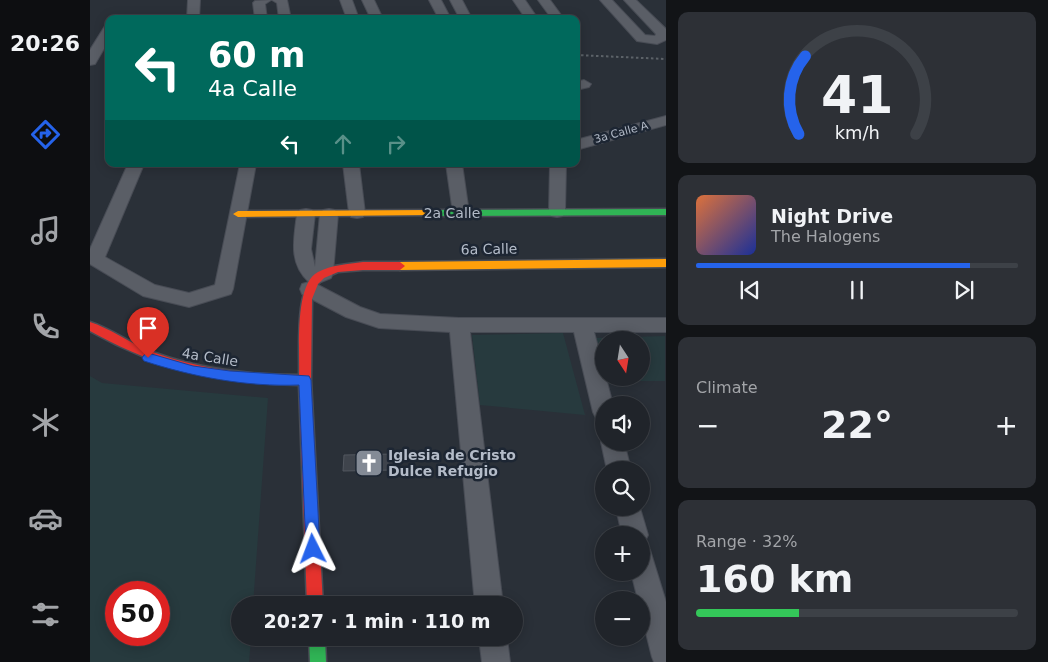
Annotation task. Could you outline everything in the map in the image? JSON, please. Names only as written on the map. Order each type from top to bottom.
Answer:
[{"type":"main road","name":"2a Calle","points":[[238,214],[657,212]]},
{"type":"main road","name":"6a Calle","points":[[317,280],[350,267],[386,265],[666,263]]},
{"type":"main road","points":[[316,596],[305,380],[306,308],[317,280]]},
{"type":"main road","name":"4a Calle","points":[[90,326],[126,348],[168,365],[230,376],[305,380]]},
{"type":"main road","points":[[317,646],[318,662]]},
{"type":"street","points":[[193,15],[194,0]]},
{"type":"street","points":[[260,15],[259,3],[265,0]]},
{"type":"street","points":[[278,0],[282,1],[285,15]]},
{"type":"street","points":[[346,0],[352,15]]},
{"type":"street","points":[[368,0],[375,15]]},
{"type":"street","points":[[435,0],[442,15]]},
{"type":"street","points":[[456,0],[464,15]]},
{"type":"street","points":[[519,0],[529,15]]},
{"type":"street","points":[[544,0],[555,15]]},
{"type":"street","points":[[606,0],[641,38],[657,40],[662,37],[662,33],[630,0]]},
{"type":"street","points":[[91,60],[105,36]]},
{"type":"street","points":[[91,60],[105,60]]},
{"type":"street","name":"3a Calle A","points":[[580,144],[666,120]]},
{"type":"street","points":[[135,167],[92,257],[150,290],[189,300],[224,289],[247,167]]},
{"type":"street","points":[[351,167],[357,213]]},
{"type":"street","points":[[454,167],[461,213]]},
{"type":"street","points":[[558,167],[558,212]]},
{"type":"street","points":[[657,212],[666,206]]},
{"type":"street","points":[[306,214],[302,260],[309,274],[353,312],[379,321],[458,325],[666,325]]},
{"type":"street","points":[[317,280],[329,214]]},
{"type":"street","points":[[458,325],[488,596]]},
{"type":"street","points":[[582,325],[600,396]]},
{"type":"street","points":[[647,581],[666,657]]},
{"type":"street","points":[[494,646],[496,662]]},
{"type":"path","points":[[580,55],[666,59]]},
{"type":"green space","points":[[563,333],[585,415],[480,405],[472,335]]},
{"type":"green space","points":[[650,336],[665,336],[665,381],[650,381]]},
{"type":"green space","points":[[90,376],[102,383],[268,398],[254,596],[231,596],[231,646],[250,646],[249,662],[90,662]]},
{"type":"building","name":"Iglesia de Cristo Dulce Refugio","points":[[394,454],[394,470],[343,471],[344,455]]},
{"type":"traffic: fast","points":[[429,213],[666,212]]},
{"type":"traffic: fast","points":[[317,646],[318,662]]},
{"type":"traffic: slow","points":[[238,214],[429,213]]},
{"type":"traffic: slow","points":[[400,266],[666,263]]},
{"type":"traffic: jam","points":[[315,596],[305,380],[307,299],[313,283],[320,275],[337,269],[363,266],[400,266]]},
{"type":"traffic: jam","points":[[90,326],[141,352],[193,369],[247,378],[305,380]]},
{"type":"place","name":"Iglesia de Cristo Dulce Refugio","points":[[369,463]]},
{"type":"route","points":[[148,358],[168,365],[230,376],[305,380],[313,549]]}]
